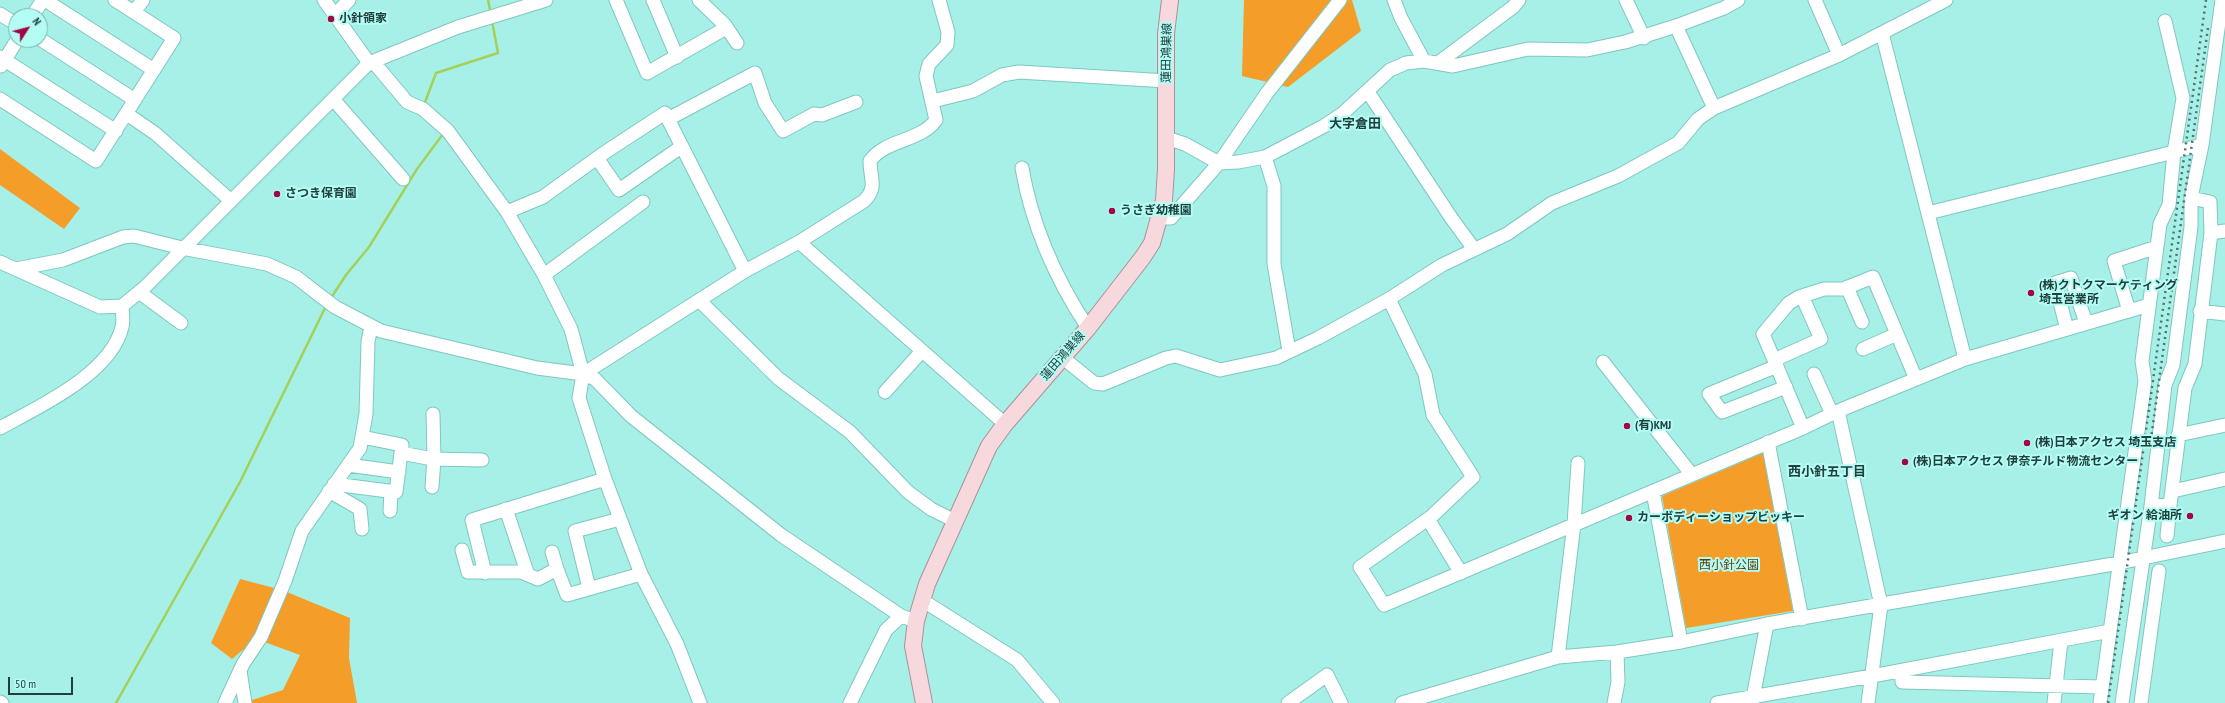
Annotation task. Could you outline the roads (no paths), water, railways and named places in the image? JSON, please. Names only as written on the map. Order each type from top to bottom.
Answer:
[{"type":"main road","name":"蓮田鴻巣線","points":[[924,703],[909,618],[922,600],[989,446],[1005,424],[1088,328],[1143,257],[1152,242],[1164,200],[1167,81],[1166,34],[1170,0]]},
{"type":"street","points":[[44,0],[154,70]]},
{"type":"street","points":[[0,98],[96,161],[174,38],[115,0]]},
{"type":"street","points":[[134,12],[143,0]]},
{"type":"street","points":[[324,0],[369,63],[376,65],[407,102],[423,109],[448,131],[507,212],[544,275],[571,329],[583,374],[579,398],[605,479],[641,574],[677,644],[700,703]]},
{"type":"street","points":[[335,15],[349,0]]},
{"type":"street","points":[[0,262],[100,307],[122,306],[139,292],[369,63],[458,27],[546,0]]},
{"type":"street","points":[[616,0],[647,73],[726,28]]},
{"type":"street","points":[[653,0],[677,57]]},
{"type":"street","points":[[699,0],[726,28],[737,43]]},
{"type":"street","points":[[583,374],[745,270],[799,242],[864,201],[870,195],[874,186],[870,161],[876,152],[930,129],[936,120],[933,101],[926,76],[929,64],[946,45],[948,32],[939,0]]},
{"type":"street","points":[[1160,218],[1171,218],[1219,162],[1266,93],[1340,0]]},
{"type":"street","points":[[1394,0],[1401,18],[1424,61]]},
{"type":"street","points":[[1438,63],[1520,0]]},
{"type":"street","points":[[1626,0],[1644,38]]},
{"type":"street","points":[[1166,138],[1185,144],[1219,162],[1238,162],[1265,157],[1324,126],[1368,92],[1390,70],[1406,63],[1424,61],[1453,66],[1528,49],[1587,50],[1644,38],[1724,8],[1738,0]]},
{"type":"street","points":[[1815,0],[1839,55]]},
{"type":"street","points":[[1062,357],[1094,383],[1103,384],[1166,358],[1176,356],[1220,370],[1276,358],[1318,338],[1388,299],[1442,265],[1507,234],[1552,204],[1618,176],[1678,143],[1698,119],[1714,108],[1839,55],[1946,0]]},
{"type":"street","points":[[2122,703],[2144,558],[2166,385],[2173,365],[2191,226],[2191,198],[2202,145],[2222,0]]},
{"type":"street","points":[[2100,703],[2145,381],[2142,361],[2160,224],[2169,205],[2174,152],[2183,98],[2166,21]]},
{"type":"street","points":[[1676,26],[1714,108]]},
{"type":"street","points":[[1882,33],[1965,359]]},
{"type":"street","points":[[48,45],[135,100]]},
{"type":"street","points":[[11,48],[2,61],[116,131]]},
{"type":"street","points":[[933,101],[973,91],[1002,75],[1019,72],[1167,81]]},
{"type":"street","points":[[668,119],[755,73],[765,103],[783,131],[814,114],[822,115],[856,102]]},
{"type":"street","points":[[1368,92],[1452,219],[1474,249]]},
{"type":"street","points":[[333,99],[403,180]]},
{"type":"street","points":[[507,212],[543,197],[597,158],[666,113],[681,147],[745,270]]},
{"type":"street","points":[[127,114],[156,134],[230,200]]},
{"type":"street","points":[[1928,213],[2202,145]]},
{"type":"street","points":[[597,158],[619,190],[681,147]]},
{"type":"street","points":[[1265,157],[1274,186],[1274,264],[1289,351]]},
{"type":"street","points":[[1022,168],[1027,198],[1040,237],[1067,297],[1088,328]]},
{"type":"street","points":[[2167,536],[2178,435],[2185,388],[2195,364],[2200,311],[2211,233],[2210,202],[2191,198]]},
{"type":"street","points":[[544,275],[643,202]]},
{"type":"street","points":[[2211,233],[2225,231]]},
{"type":"street","points":[[16,268],[63,260],[123,237],[134,236],[182,248],[267,264],[296,277],[335,307],[381,331],[537,368],[583,374],[596,379],[631,416],[781,535],[909,618],[886,630],[850,703]]},
{"type":"street","points":[[799,242],[1005,424]]},
{"type":"street","points":[[2129,311],[2114,261],[2157,247]]},
{"type":"street","points":[[1803,428],[1764,334],[1789,302],[1802,296],[1824,289],[1847,287],[1873,277],[1916,379]]},
{"type":"street","points":[[2067,329],[2055,282],[2071,278],[2086,323]]},
{"type":"street","points":[[1847,287],[1862,322]]},
{"type":"street","points":[[139,292],[181,323]]},
{"type":"street","points":[[1786,387],[1722,412],[1709,394],[1776,363],[1821,339],[1802,296]]},
{"type":"street","points":[[1388,299],[1425,374],[1433,415],[1473,477],[1428,519],[1360,567],[1384,606],[1803,428],[1835,412],[1965,359],[2149,305]]},
{"type":"street","points":[[698,300],[779,379],[850,432],[908,492],[931,509],[956,520]]},
{"type":"street","points":[[0,428],[57,396],[85,377],[102,361],[115,344],[122,327],[122,306]]},
{"type":"street","points":[[2200,311],[2225,314]]},
{"type":"street","points":[[225,703],[240,671],[261,637],[285,581],[302,531],[360,448],[366,414],[368,342],[371,326]]},
{"type":"street","points":[[1863,349],[1897,334]]},
{"type":"street","points":[[885,392],[922,351]]},
{"type":"street","points":[[1603,362],[1692,475]]},
{"type":"street","points":[[1814,374],[1835,412],[1881,605],[1868,703]]},
{"type":"street","points":[[432,487],[434,459],[433,414]]},
{"type":"street","points":[[2178,435],[2225,425]]},
{"type":"street","points":[[332,487],[396,492],[402,445],[362,437]]},
{"type":"street","points":[[1768,442],[1802,619]]},
{"type":"street","points":[[401,453],[434,459],[482,460]]},
{"type":"street","points":[[1558,657],[1574,524],[1578,463]]},
{"type":"street","points":[[348,465],[399,472]]},
{"type":"street","points":[[485,573],[472,520],[605,479]]},
{"type":"street","points":[[2173,491],[2225,479]]},
{"type":"street","points":[[332,487],[360,509],[362,529]]},
{"type":"street","points":[[390,511],[391,491]]},
{"type":"street","points":[[1653,492],[1681,642]]},
{"type":"street","points":[[2151,506],[2170,505]]},
{"type":"street","points":[[506,509],[528,575]]},
{"type":"street","points":[[589,588],[575,531],[620,519]]},
{"type":"street","points":[[1428,519],[1461,573]]},
{"type":"street","points":[[1402,703],[1558,657],[1616,652],[1681,642],[1767,624],[2119,563],[2225,541]]},
{"type":"street","points":[[462,550],[468,572],[520,572],[538,579],[558,569]]},
{"type":"street","points":[[552,552],[567,595],[641,574]]},
{"type":"street","points":[[2141,703],[2159,571]]},
{"type":"street","points":[[922,600],[1017,660],[1053,703]]},
{"type":"street","points":[[1752,700],[1767,624]]},
{"type":"street","points":[[1717,703],[1752,700],[2110,631]]},
{"type":"street","points":[[2054,703],[2061,641]]},
{"type":"street","points":[[1614,703],[1618,682],[1616,652]]},
{"type":"street","points":[[240,671],[245,703]]},
{"type":"street","points":[[1902,671],[1902,682],[2102,687]]},
{"type":"street","points":[[1288,703],[1327,675],[1341,703]]},
{"type":"waterway","points":[[488,0],[491,14]]},
{"type":"waterway","points":[[424,105],[436,73],[498,53],[492,21]]},
{"type":"waterway","points":[[331,298],[346,275],[369,247],[417,169],[443,134],[441,133]]},
{"type":"waterway","points":[[116,703],[240,482],[326,306]]},
{"type":"railway","points":[[2108,703],[2206,0]]},
{"type":"railway","points":[[2150,446],[2208,28]]},
{"type":"place","name":"小針領家","points":[[331,19]]},
{"type":"place","name":"さつき保育園","points":[[277,194]]},
{"type":"place","name":"うさぎ幼稚園","points":[[1112,211]]},
{"type":"place","name":"(株)クトクマーケティング 埼玉営業所","points":[[2031,293]]},
{"type":"place","name":"(有)KMJ","points":[[1627,426]]},
{"type":"place","name":"(株)日本アクセス 埼玉支店","points":[[2027,443]]},
{"type":"place","name":"(株)日本アクセス 伊奈チルド物流センター","points":[[1905,462]]},
{"type":"place","name":"ギオン 給油所","points":[[2190,516]]},
{"type":"place","name":"カーボディーショップビッキー","points":[[1629,518]]},
{"type":"district","name":"大字倉田","points":[[1355,124]]},
{"type":"district","name":"西小針五丁目","points":[[1827,472]]},
{"type":"park label","name":"西小針公園","points":[[1729,566]]}]
